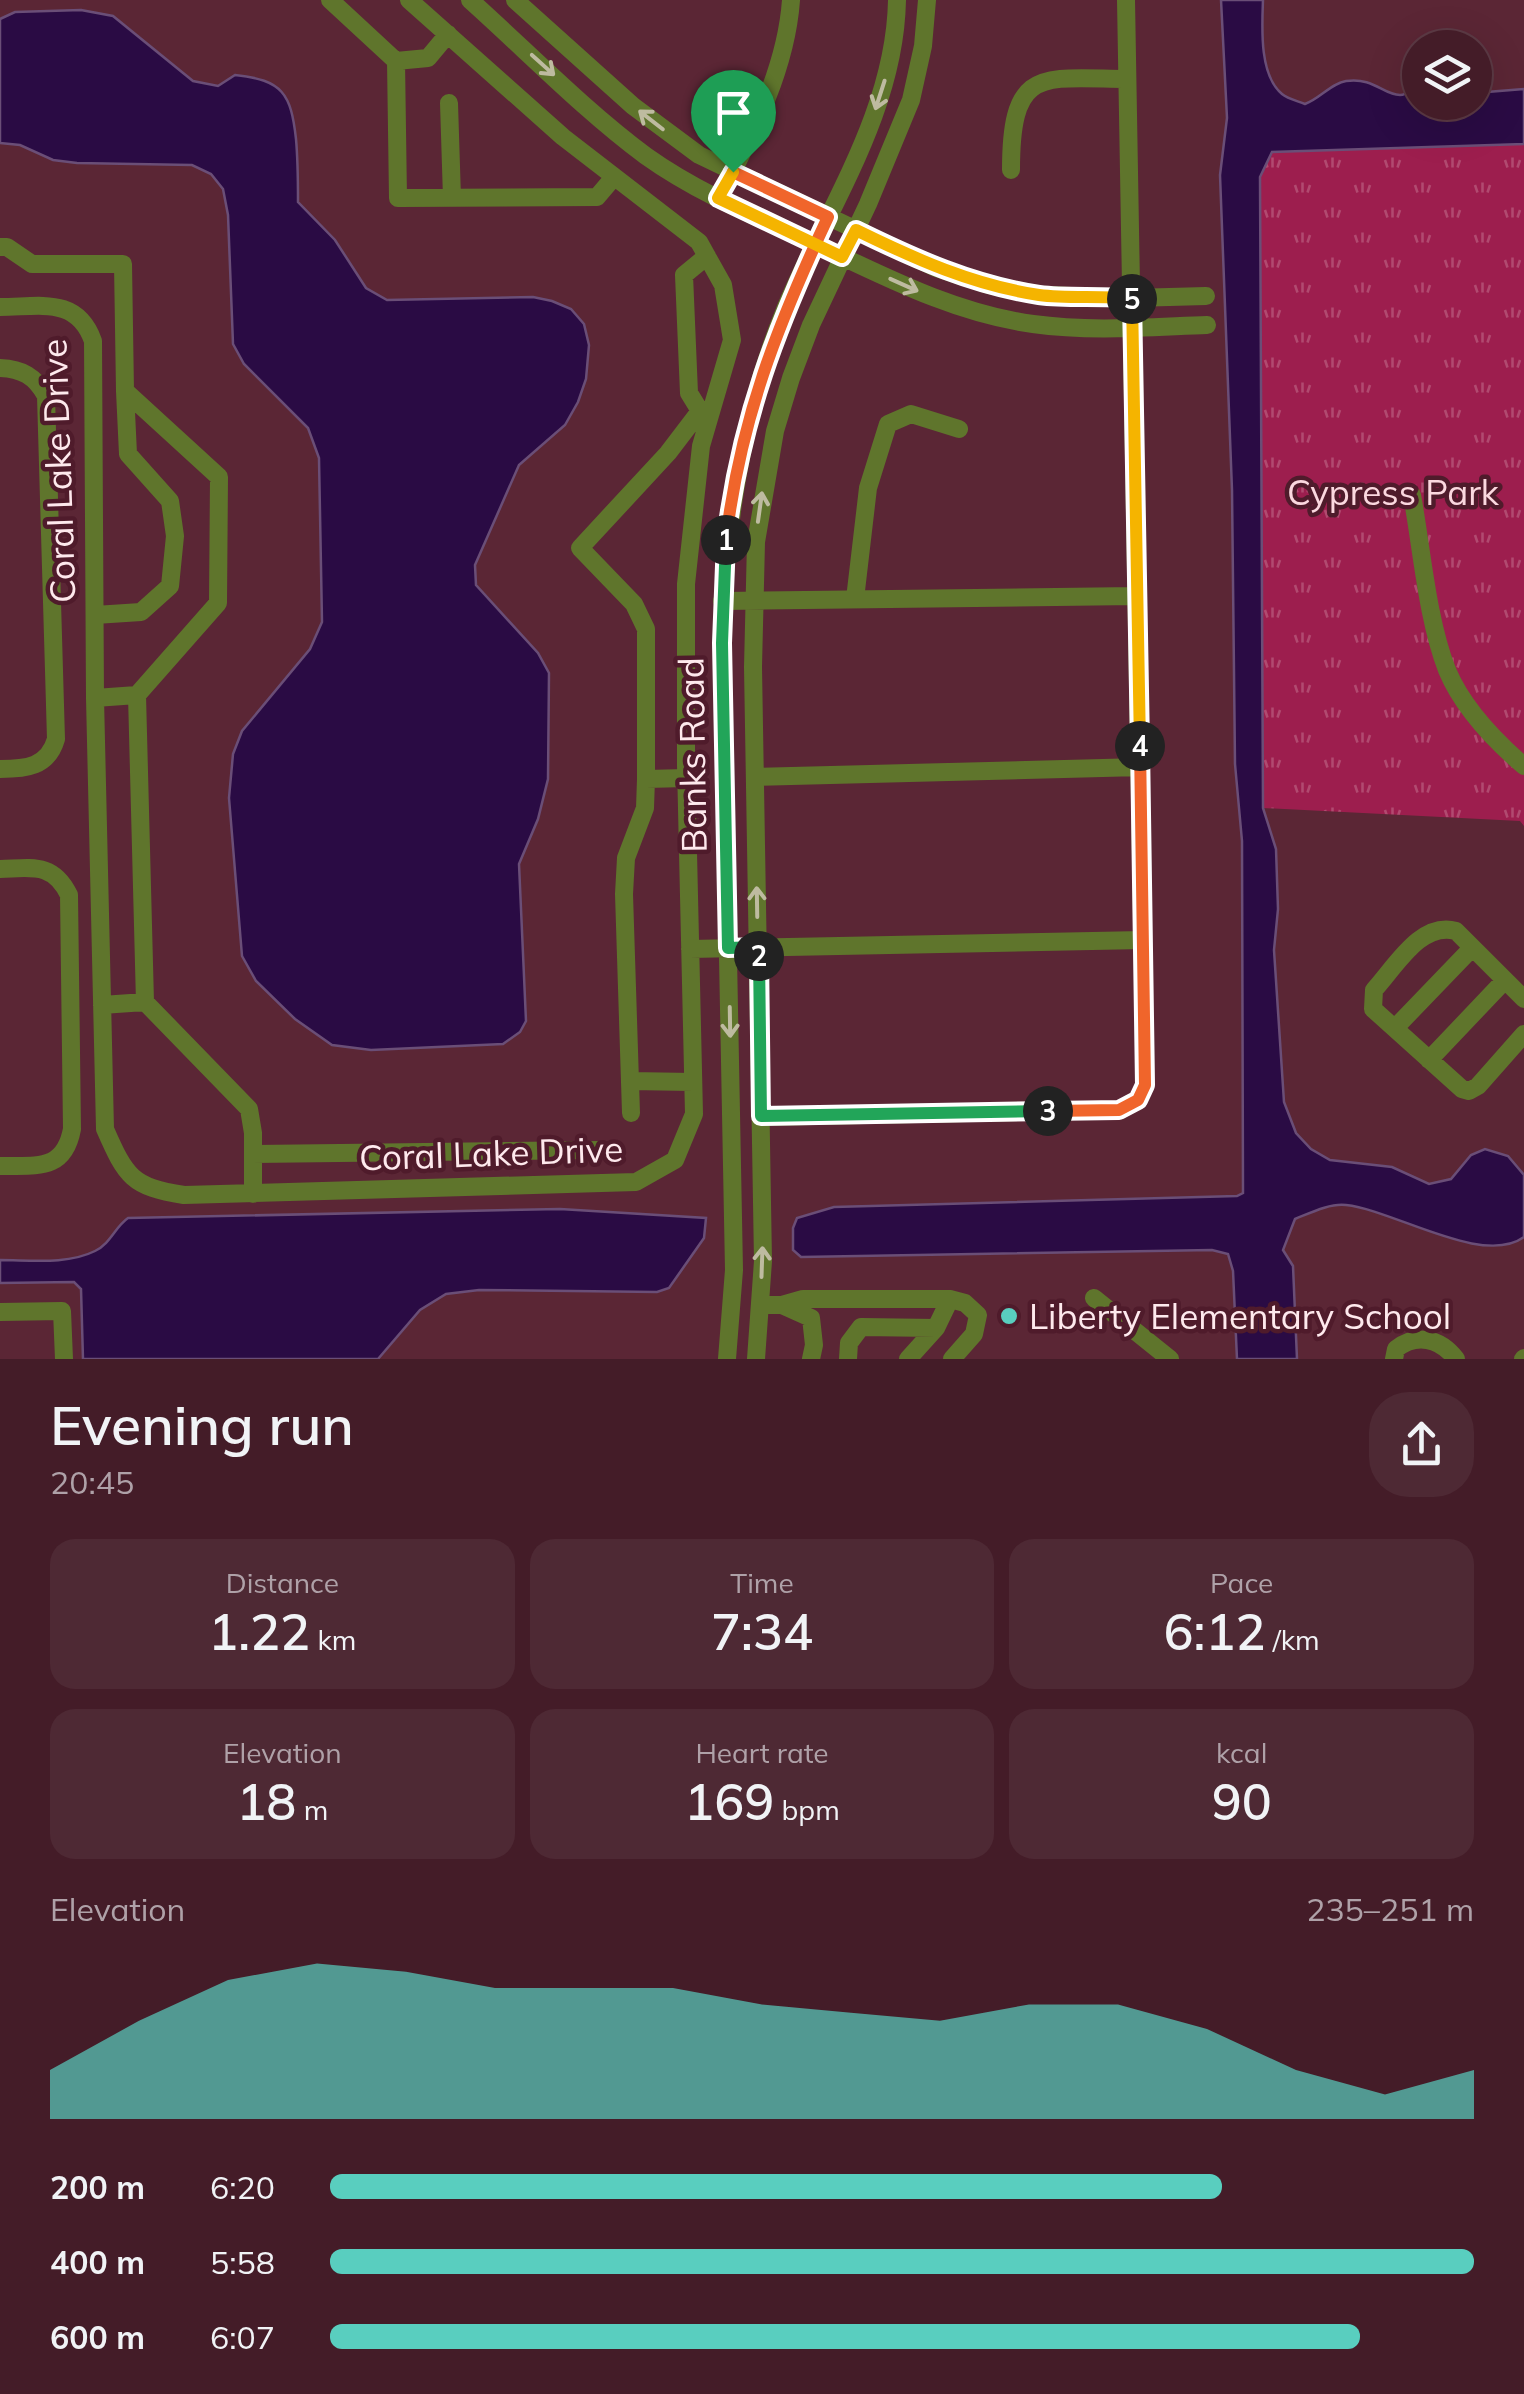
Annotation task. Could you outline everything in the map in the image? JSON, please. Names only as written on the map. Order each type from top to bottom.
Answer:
[{"type":"street","points":[[330,0],[396,61],[398,198],[596,197],[614,177]]},
{"type":"street","name":"Coral Lake Drive","points":[[0,308],[70,310],[86,322],[93,341],[95,698],[105,1129],[119,1160],[135,1181],[156,1191],[184,1196],[636,1182],[675,1160],[694,1114],[686,584],[705,412],[732,340],[724,285],[698,242],[563,137],[410,0]]},
{"type":"street","points":[[470,0],[642,153],[718,198],[926,295],[978,313],[1049,326],[1207,325]]},
{"type":"street","points":[[515,0],[655,124],[699,155],[936,268],[989,285],[1042,295],[1206,296]]},
{"type":"street","points":[[718,198],[772,87],[786,48],[791,0]]},
{"type":"street","name":"Banks Road","points":[[727,1359],[734,1270],[722,601],[730,506],[740,452],[768,353],[883,90],[896,34],[896,0]]},
{"type":"street","name":"Banks Road","points":[[756,1359],[761,1116],[754,777],[756,542],[775,431],[804,343],[912,100],[927,0]]},
{"type":"street","points":[[761,1116],[1119,1110],[1138,1100],[1145,1085],[1126,0]]},
{"type":"street","points":[[396,61],[428,58],[448,34]]},
{"type":"street","points":[[1011,170],[1011,144],[1021,100],[1034,83],[1054,78],[1127,79]]},
{"type":"street","points":[[449,103],[452,198]]},
{"type":"street","points":[[0,247],[8,247],[32,264],[123,264],[128,454],[170,501],[175,536],[170,586],[141,612],[95,615]]},
{"type":"street","points":[[631,1113],[624,894],[626,858],[645,808],[646,629],[634,604],[580,548],[705,412],[689,393],[684,275],[707,256]]},
{"type":"street","points":[[0,368],[20,370],[31,376],[46,396],[56,739],[52,754],[38,765],[0,769]]},
{"type":"street","points":[[94,384],[125,388],[220,476],[218,604],[137,694],[95,698]]},
{"type":"street","points":[[856,599],[868,488],[888,424],[911,414],[959,429]]},
{"type":"street","points":[[1412,495],[1447,670],[1469,708],[1524,766]]},
{"type":"street","points":[[722,601],[1135,596]]},
{"type":"street","points":[[137,694],[145,1002],[249,1109],[253,1194]]},
{"type":"street","points":[[754,777],[1140,767]]},
{"type":"street","points":[[646,779],[686,778]]},
{"type":"street","points":[[0,869],[36,868],[50,872],[62,881],[69,895],[72,1128],[60,1158],[46,1164],[0,1166]]},
{"type":"street","points":[[1524,999],[1456,932],[1444,928],[1428,931],[1374,990],[1371,999],[1373,1009],[1462,1090],[1478,1086],[1524,1034]]},
{"type":"street","points":[[690,949],[1143,940]]},
{"type":"street","points":[[1394,1028],[1472,948]]},
{"type":"street","points":[[1429,1060],[1504,980]]},
{"type":"street","points":[[102,1005],[145,1002]]},
{"type":"street","points":[[630,1082],[693,1082]]},
{"type":"street","points":[[253,1154],[601,1150]]},
{"type":"street","points":[[1094,1298],[1170,1359]]},
{"type":"street","points":[[760,1304],[782,1305],[803,1299],[950,1299],[965,1303],[978,1316],[974,1334],[952,1359]]},
{"type":"street","points":[[908,1359],[936,1328],[950,1299]]},
{"type":"street","points":[[782,1305],[811,1318],[811,1359]]},
{"type":"street","points":[[0,1312],[62,1311],[64,1359]]},
{"type":"street","points":[[848,1359],[849,1344],[861,1328],[936,1328]]},
{"type":"street","points":[[1394,1359],[1396,1349],[1407,1340],[1424,1338],[1440,1344],[1456,1359]]},
{"type":"green space","name":"Cypress Park","points":[[1524,144],[1524,826],[1520,821],[1263,808],[1260,152]]},
{"type":"shaded area","points":[[1221,0],[1263,0],[1269,75],[1282,94],[1305,104],[1335,85],[1356,80],[1402,94],[1402,120],[1492,120],[1492,92],[1524,89],[1524,144],[1272,152],[1260,177],[1263,808],[1276,849],[1278,909],[1274,950],[1284,1102],[1296,1133],[1311,1149],[1330,1160],[1392,1167],[1429,1184],[1451,1179],[1471,1155],[1485,1149],[1508,1156],[1524,1175],[1524,1237],[1507,1244],[1462,1241],[1346,1205],[1327,1207],[1295,1219],[1283,1250],[1293,1266],[1297,1359],[1237,1359],[1233,1271],[1228,1254],[1212,1250],[801,1257],[793,1250],[797,1218],[834,1207],[1243,1193],[1242,841],[1235,764],[1232,490],[1220,175],[1227,118]]},
{"type":"shaded area","points":[[81,10],[113,16],[193,81],[218,86],[235,75],[264,81],[282,92],[294,124],[298,202],[335,240],[366,288],[387,300],[533,297],[571,309],[584,324],[589,345],[586,379],[578,402],[565,425],[519,465],[475,565],[476,585],[538,653],[549,673],[548,779],[538,819],[519,864],[526,1021],[520,1032],[503,1044],[371,1050],[332,1045],[295,1019],[256,981],[242,956],[229,798],[233,754],[242,731],[310,649],[322,622],[319,458],[308,428],[244,364],[233,344],[228,215],[223,189],[211,174],[192,165],[53,160],[20,145],[0,143],[0,19],[15,12]]},
{"type":"shaded area","points":[[560,1209],[706,1218],[704,1238],[669,1288],[657,1292],[479,1290],[446,1294],[420,1310],[378,1359],[83,1359],[81,1289],[74,1282],[0,1283],[0,1260],[48,1261],[84,1255],[105,1244],[128,1218]]},
{"type":"place","name":"Liberty Elementary School","points":[[1009,1316]]},
{"type":"route","points":[[733,172],[718,198],[792,234],[816,244],[842,257],[856,230],[936,268],[989,285],[1069,298],[1132,298],[1145,1085],[1138,1100],[1119,1110],[761,1116],[758,947],[728,948],[724,560],[740,452],[768,353],[788,302],[816,244],[828,217],[733,172]]}]
